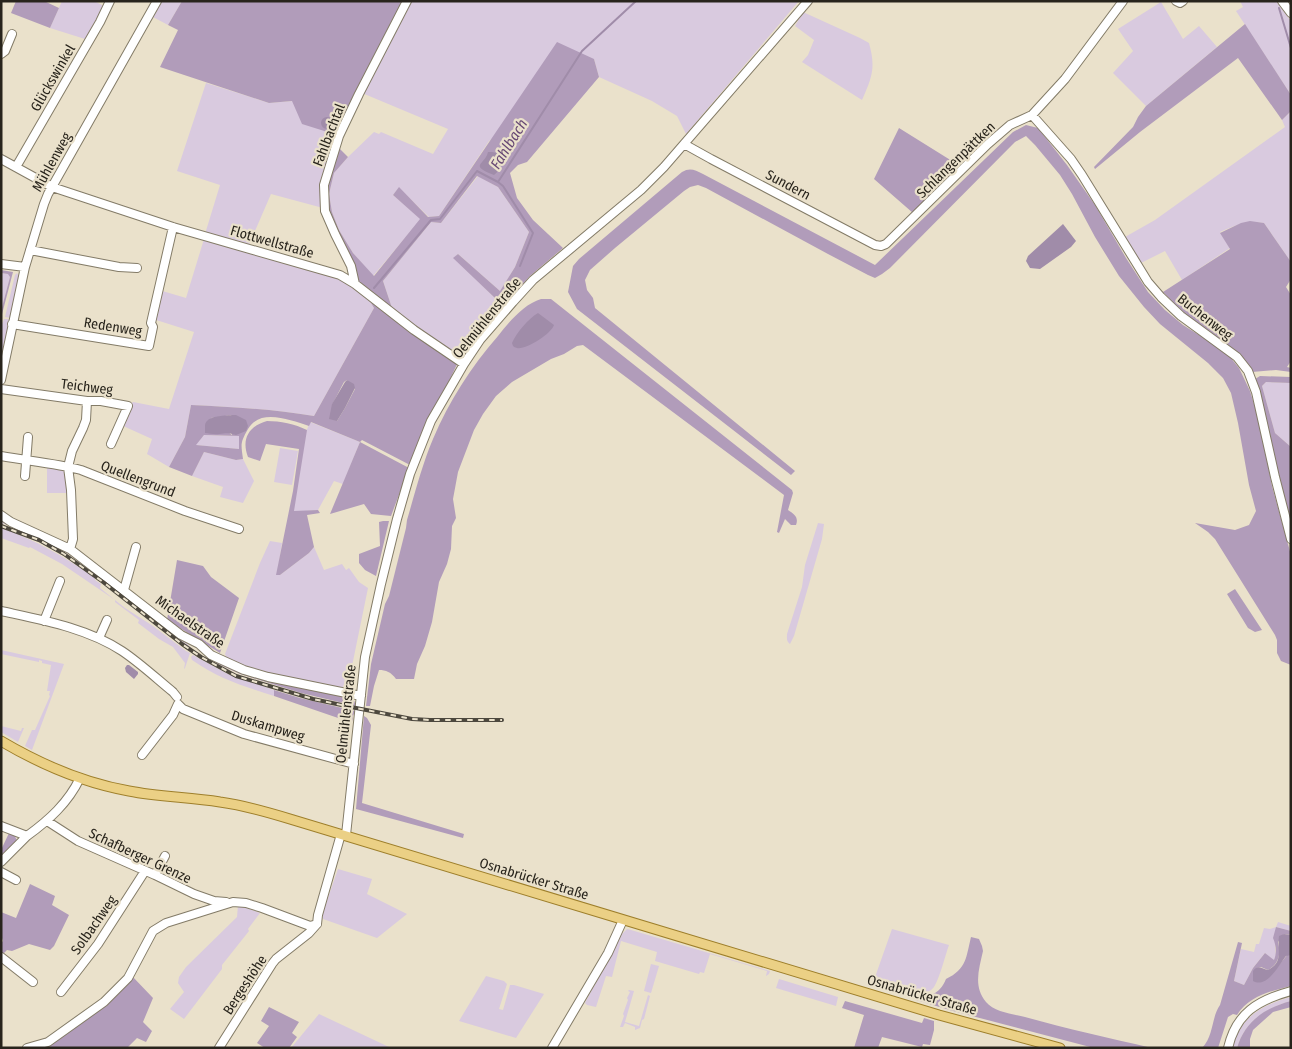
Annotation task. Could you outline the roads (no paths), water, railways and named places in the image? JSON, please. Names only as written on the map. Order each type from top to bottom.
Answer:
[{"type":"main road","name":"Osnabrücker Straße","points":[[1,742],[80,778],[156,796],[245,806],[929,1012],[1060,1048]]},
{"type":"street","name":"Glückswinkel","points":[[16,167],[100,22],[110,1]]},
{"type":"street","name":"Mühlenweg","points":[[1,380],[25,267],[44,204],[157,1]]},
{"type":"street","name":"Fahlbachtal","points":[[355,284],[351,266],[334,234],[325,211],[324,185],[339,136],[407,1]]},
{"type":"street","name":"Oelmühlenstraße","points":[[343,835],[354,764],[365,657],[380,584],[410,474],[431,421],[464,364],[494,323],[533,280],[641,190],[664,167],[808,1]]},
{"type":"street","name":"Schlangenpättken","points":[[881,246],[886,244],[909,223],[988,144],[1010,126],[1032,115],[1065,79],[1123,1]]},
{"type":"street","points":[[1176,1],[1180,3],[1183,1]]},
{"type":"street","points":[[1282,1],[1291,13]]},
{"type":"street","points":[[1,54],[5,51],[12,34]]},
{"type":"street","name":"Buchenweg","points":[[1032,115],[1071,159],[1148,282],[1160,297],[1181,316],[1237,357],[1248,371],[1256,392],[1291,539]]},
{"type":"street","name":"Sundern","points":[[684,144],[875,245],[881,246]]},
{"type":"street","name":"Flottwellstraße","points":[[2,163],[16,167],[52,187],[173,227],[340,275],[355,284],[414,330],[464,364]]},
{"type":"street","name":"Redenweg","points":[[12,324],[149,346],[153,327],[151,323],[173,227]]},
{"type":"street","points":[[30,250],[119,267],[137,268]]},
{"type":"street","points":[[1,264],[25,267]]},
{"type":"street","name":"Teichweg","points":[[1,388],[128,406],[111,444]]},
{"type":"street","points":[[70,549],[73,538],[68,467],[72,451],[84,428],[87,401]]},
{"type":"street","points":[[25,476],[28,437]]},
{"type":"street","name":"Quellengrund","points":[[1,456],[81,470],[185,511],[239,529]]},
{"type":"street","name":"Michaelstraße","points":[[1,515],[11,522],[70,549],[181,635],[199,644],[211,654],[268,678],[361,696]]},
{"type":"street","points":[[124,590],[136,547]]},
{"type":"street","points":[[44,621],[60,581]]},
{"type":"street","name":"Duskampweg","points":[[1,611],[78,630],[99,638],[122,651],[174,692],[183,709],[244,734],[354,764]]},
{"type":"street","points":[[99,638],[107,620]]},
{"type":"street","points":[[142,755],[173,715],[178,701]]},
{"type":"street","points":[[1,862],[27,836],[48,820],[74,790],[80,778]]},
{"type":"street","name":"Schafberger Grenze","points":[[48,820],[78,841],[194,894],[228,903]]},
{"type":"street","points":[[1,826],[27,836]]},
{"type":"street","points":[[27,1048],[48,1042],[104,1002],[128,978],[150,935],[157,928],[170,921],[233,902],[246,903],[310,926],[317,924],[318,915],[343,835]]},
{"type":"street","points":[[155,875],[165,856]]},
{"type":"street","name":"Solbachweg","points":[[61,992],[98,944],[145,871]]},
{"type":"street","points":[[1,872],[16,880]]},
{"type":"street","points":[[552,1048],[608,953],[623,920]]},
{"type":"street","name":"Bergeshöhe","points":[[219,1048],[272,964],[317,924]]},
{"type":"street","points":[[1,957],[33,982]]},
{"type":"street","points":[[1228,1048],[1230,1037],[1238,1023],[1254,1006],[1268,998],[1291,991]]},
{"type":"waterway","name":"Fahlbach","points":[[374,288],[431,220],[440,219],[477,171],[498,182],[582,51],[636,1]]},
{"type":"waterway","points":[[1279,8],[1291,48]]},
{"type":"waterway","points":[[498,182],[503,186],[533,233],[520,266]]},
{"type":"railway","points":[[1,526],[39,540],[64,554],[182,644],[236,676],[313,699],[412,719],[502,720]]}]
